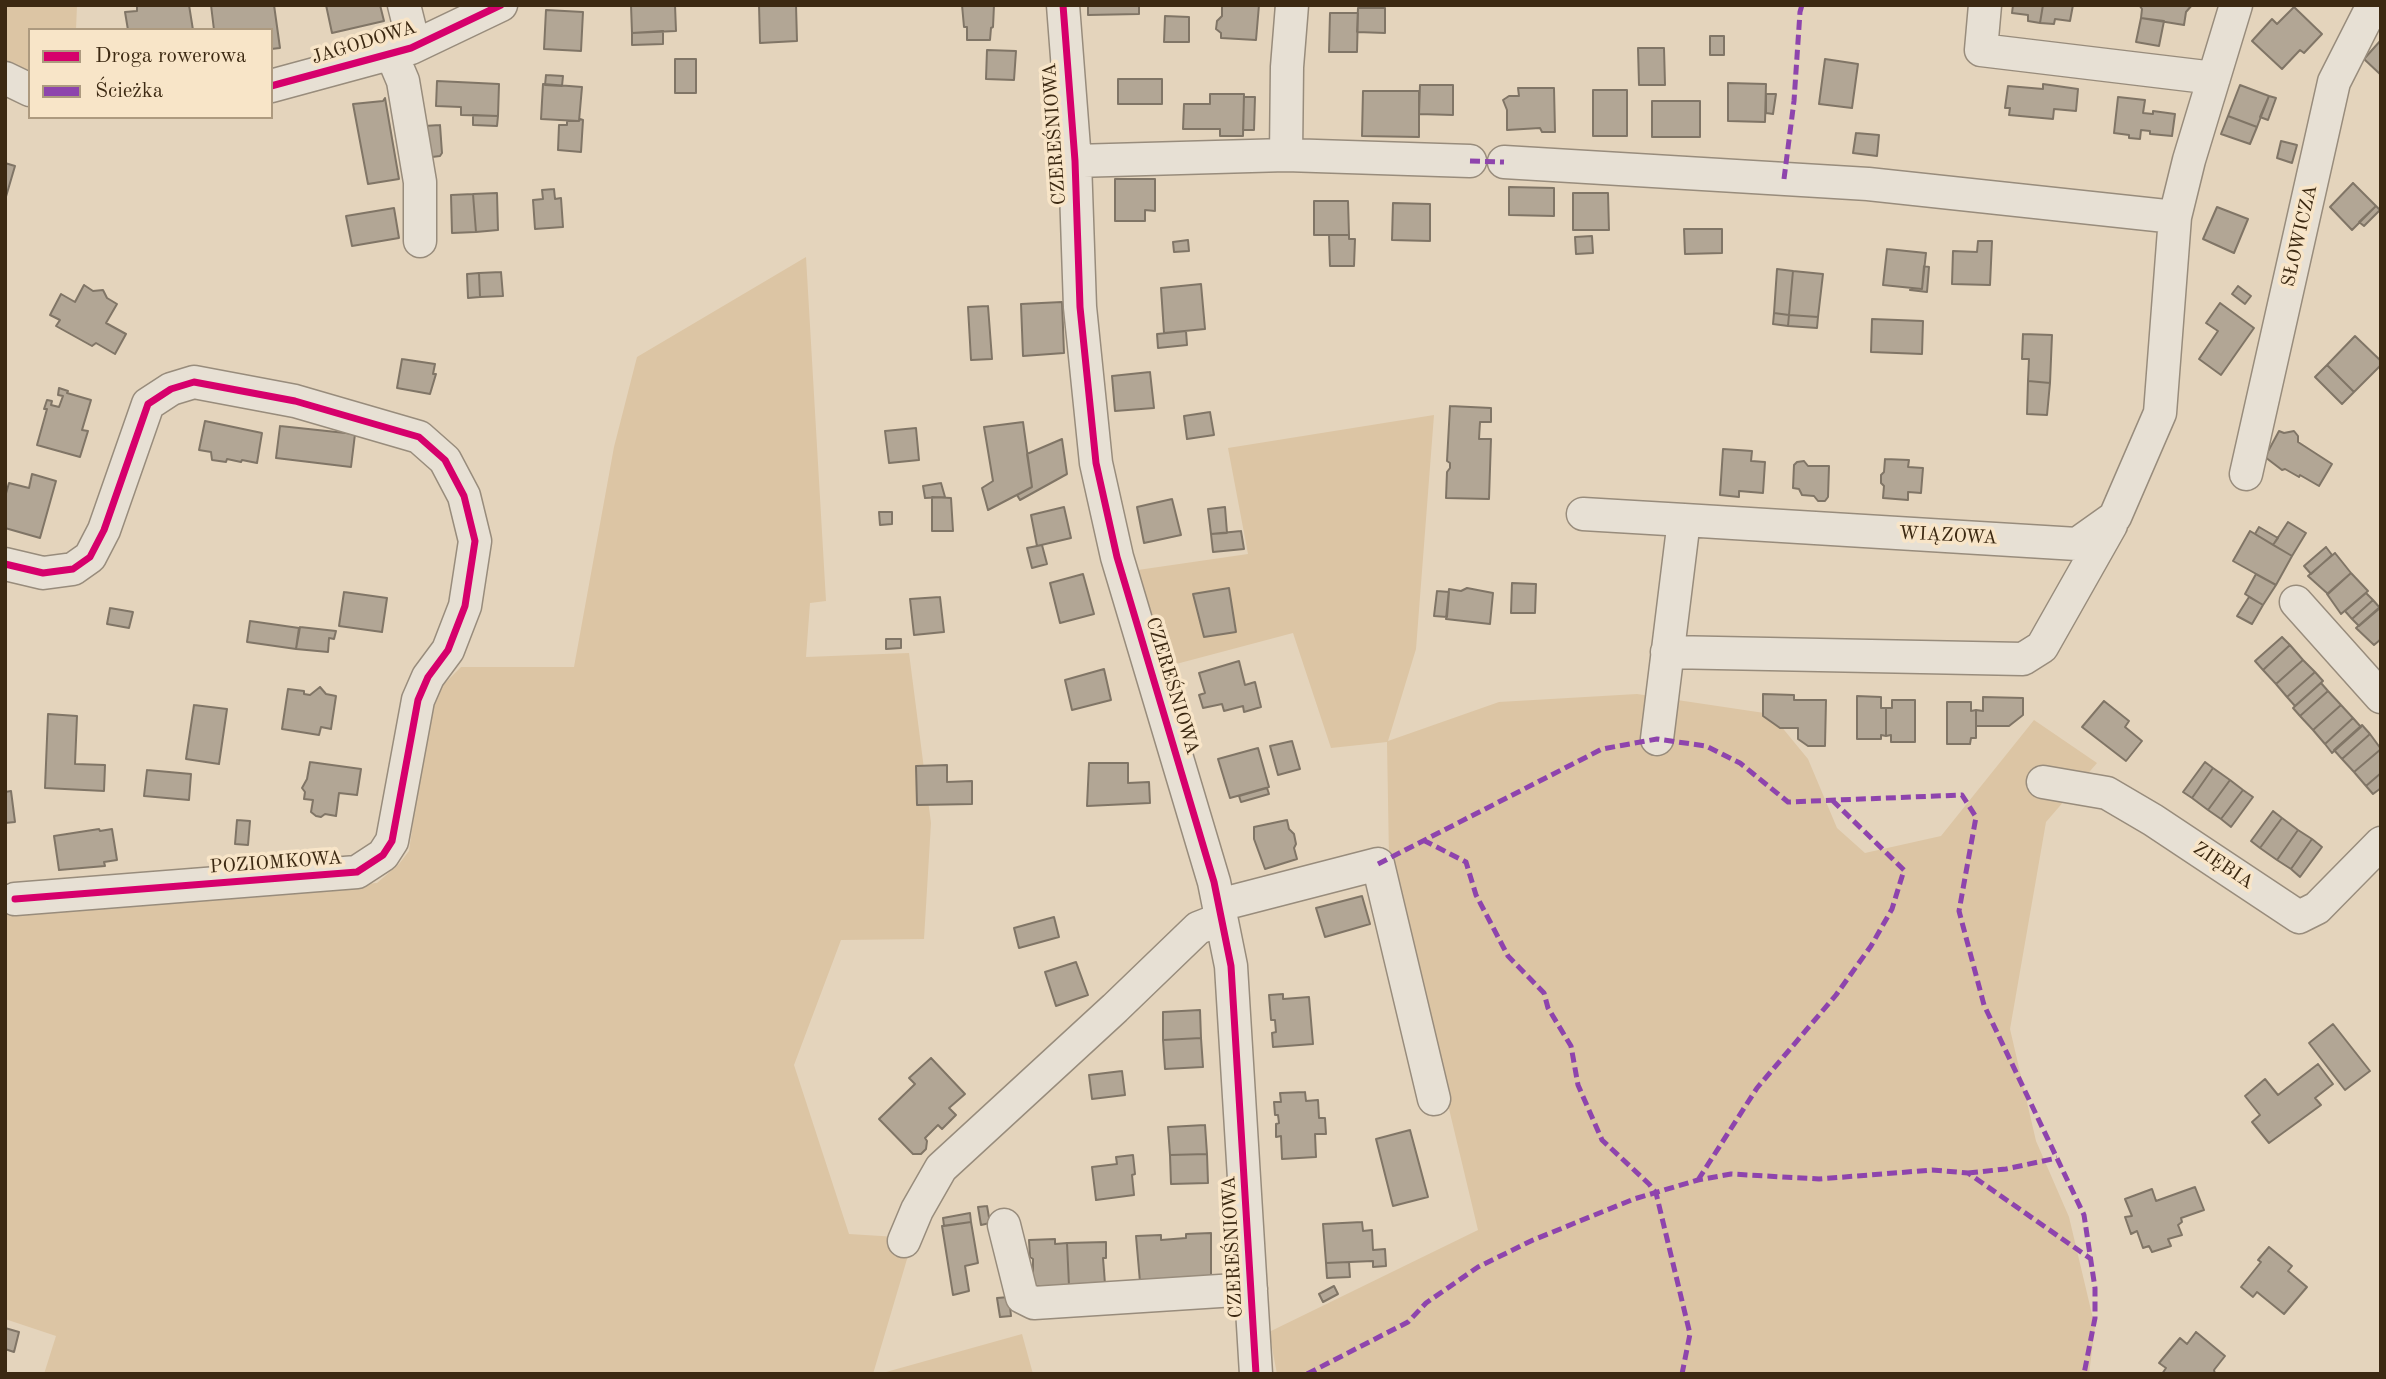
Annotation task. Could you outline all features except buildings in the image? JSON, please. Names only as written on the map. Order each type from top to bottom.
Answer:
[{"type":"street","points":[[404,5],[410,29],[402,52],[420,182],[420,241]]},
{"type":"street","name":"JAGODOWA","points":[[273,85],[402,52],[501,5]]},
{"type":"street","name":"CZEREŚNIOWA","points":[[1063,5],[1074,161],[1080,307],[1096,463],[1116,557],[1214,881],[1231,965],[1237,1028],[1256,1374]]},
{"type":"street","points":[[1286,155],[1287,67],[1292,5]]},
{"type":"street","points":[[1985,5],[1981,50],[2214,78]]},
{"type":"street","points":[[1667,652],[2023,659],[2042,647],[2115,517],[2160,413],[2175,217],[2236,5]]},
{"type":"street","name":"SŁOWICZA","points":[[2246,474],[2334,82],[2373,5]]},
{"type":"street","points":[[5,78],[28,89]]},
{"type":"street","name":"CZEREŚNIOWA","points":[[1074,161],[1286,155],[1470,161]]},
{"type":"street","points":[[1504,162],[1868,184],[2175,217]]},
{"type":"street","name":"POZIOMKOWA","points":[[5,565],[43,573],[73,569],[90,557],[104,530],[148,404],[171,389],[194,382],[295,401],[419,437],[445,460],[452,472],[464,496],[475,541],[465,606],[448,650],[428,677],[418,699],[392,841],[383,855],[357,873],[15,899]]},
{"type":"street","name":"WIĄZOWA","points":[[1583,514],[2077,544],[2115,517]]},
{"type":"street","points":[[1657,739],[1684,520]]},
{"type":"street","points":[[2296,602],[2381,697]]},
{"type":"street","name":"ZIĘBIA","points":[[2043,782],[2106,793],[2153,820],[2300,917],[2317,908],[2381,843]]},
{"type":"street","points":[[904,1241],[917,1210],[941,1168],[1198,928],[1220,912],[1378,864],[1434,1099]]},
{"type":"street","points":[[1004,1225],[1022,1297],[1034,1303],[1251,1289]]},
{"type":"shaded area","points":[[5,5],[77,5],[76,28],[28,28],[28,71],[5,61]]},
{"type":"shaded area","points":[[806,257],[826,601],[810,603],[806,657],[909,653],[931,823],[924,939],[841,940],[794,1065],[849,1234],[897,1237],[910,1249],[873,1374],[44,1374],[56,1336],[5,1319],[5,909],[67,908],[377,883],[399,864],[409,851],[431,697],[461,667],[574,667],[614,447],[637,357]]},
{"type":"shaded area","points":[[1434,415],[1416,649],[1388,741],[1499,702],[1637,694],[1771,714],[1808,759],[1837,828],[1865,853],[1941,836],[2034,720],[2097,763],[2046,822],[2010,1029],[2036,1141],[2069,1217],[2095,1327],[2089,1374],[1277,1374],[1269,1332],[1478,1230],[1389,858],[1387,742],[1331,748],[1293,633],[1161,668],[1124,572],[1248,554],[1228,448]]},
{"type":"shaded area","points":[[1022,1334],[1033,1374],[879,1374]]},
{"type":"marked path","points":[[1784,179],[1802,5]]},
{"type":"marked path","points":[[1470,161],[1504,162]]},
{"type":"marked path","points":[[1378,864],[1602,749],[1657,739],[1706,746],[1740,763],[1788,802],[1962,795],[1976,817],[1959,911],[1984,1005],[2084,1215],[2095,1288],[2095,1318],[2084,1374]]},
{"type":"marked path","points":[[1698,1180],[1757,1088],[1836,995],[1871,946],[1892,909],[1904,870],[1832,800]]},
{"type":"marked path","points":[[1423,840],[1466,862],[1476,895],[1508,956],[1544,993],[1548,1008],[1571,1046],[1578,1085],[1602,1140],[1656,1193],[1690,1334],[1682,1374]]},
{"type":"marked path","points":[[1968,1173],[2006,1169],[2057,1158]]},
{"type":"marked path","points":[[1307,1374],[1408,1322],[1426,1303],[1478,1267],[1533,1240],[1634,1199],[1698,1180],[1731,1174],[1819,1179],[1932,1170],[1968,1173],[2091,1259]]},
{"type":"cycle path","points":[[273,85],[411,48],[501,5]]},
{"type":"cycle path","points":[[1063,5],[1075,161],[1080,307],[1096,463],[1117,557],[1214,882],[1231,966],[1256,1374]]},
{"type":"cycle path","points":[[5,564],[43,573],[73,569],[90,557],[104,530],[148,404],[171,389],[194,382],[295,401],[419,437],[445,460],[464,496],[475,541],[465,606],[448,650],[428,677],[418,700],[392,841],[383,855],[357,872],[15,899]]}]
